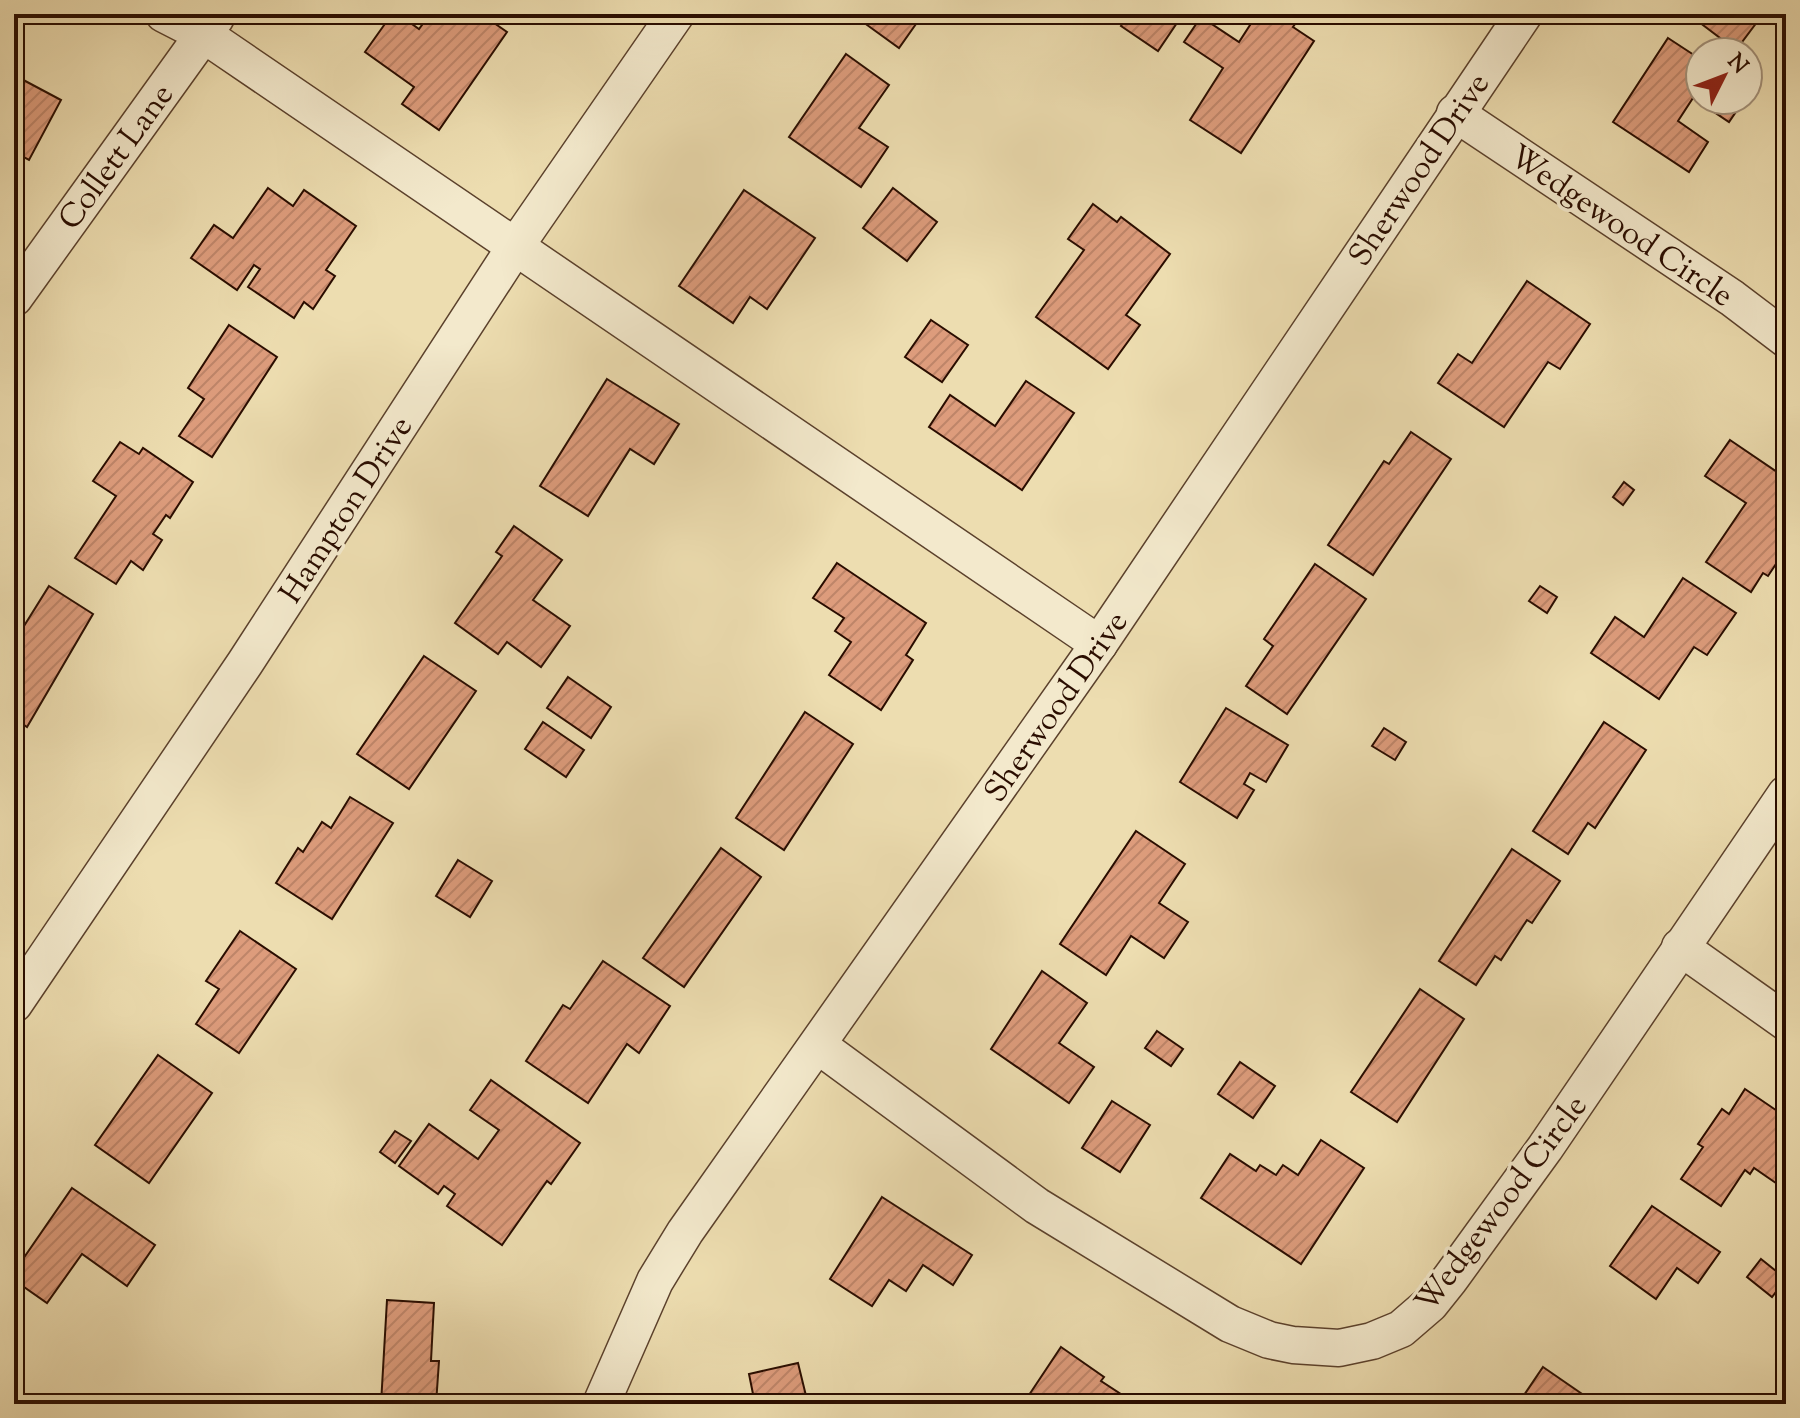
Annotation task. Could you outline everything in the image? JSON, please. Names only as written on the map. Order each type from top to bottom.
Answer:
[{"type":"street","points":[[164,14],[211,24],[517,244],[1099,644]]},
{"type":"street","name":"Hampton Drive","points":[[14,1004],[245,663],[517,244],[676,14]]},
{"type":"street","name":"Sherwood Drive","points":[[601,1404],[655,1281],[685,1232],[819,1046],[1099,644],[1524,14]]},
{"type":"street","name":"Collett Lane","points":[[14,298],[211,24]]},
{"type":"street","name":"Wedgewood Circle","points":[[1455,113],[1732,298],[1786,339]]},
{"type":"street","name":"Wedgewood Circle","points":[[819,1046],[1037,1206],[1230,1324],[1269,1340],[1339,1348],[1394,1334],[1430,1304],[1545,1148],[1786,794]]},
{"type":"street","points":[[1680,947],[1786,1022]]},
{"type":"building","points":[[392,14],[398,14],[419,29],[430,14],[481,14],[507,32],[439,130],[402,104],[414,87],[365,52]]},
{"type":"building","points":[[859,14],[923,14],[899,48],[856,17]]},
{"type":"building","points":[[1129,14],[1183,14],[1158,51],[1121,26]]},
{"type":"building","points":[[1233,14],[1302,14],[1293,27],[1314,41],[1241,153],[1190,120],[1223,68],[1184,42],[1201,17],[1239,42],[1250,25]]},
{"type":"building","points":[[1698,14],[1763,14],[1746,36],[1717,36],[1695,19]]},
{"type":"building","points":[[1668,38],[1684,48],[1684,112],[1678,121],[1708,142],[1689,172],[1613,122]]},
{"type":"building","points":[[846,54],[889,85],[859,128],[888,147],[861,187],[789,137]]},
{"type":"building","points":[[14,75],[61,100],[29,160],[14,152]]},
{"type":"building","points":[[268,188],[293,206],[304,190],[356,226],[326,270],[335,276],[313,309],[304,302],[294,318],[248,287],[260,269],[254,265],[237,290],[191,258],[214,225],[233,238]]},
{"type":"building","points":[[893,188],[937,222],[907,261],[863,228]]},
{"type":"building","points":[[744,190],[815,238],[767,309],[750,297],[733,323],[679,286]]},
{"type":"building","points":[[1093,204],[1117,222],[1121,217],[1170,254],[1126,315],[1140,325],[1108,369],[1036,317],[1084,250],[1068,239]]},
{"type":"building","points":[[1527,281],[1590,324],[1560,369],[1548,362],[1504,427],[1438,383],[1458,354],[1472,363]]},
{"type":"building","points":[[931,320],[968,345],[942,382],[905,357]]},
{"type":"building","points":[[229,325],[277,357],[212,457],[179,436],[204,399],[188,388]]},
{"type":"building","points":[[607,379],[679,424],[654,464],[630,449],[588,516],[540,486]]},
{"type":"building","points":[[1026,381],[1074,413],[1022,490],[929,427],[950,395],[995,426]]},
{"type":"building","points":[[1411,432],[1451,459],[1373,575],[1328,545],[1384,461],[1389,464]]},
{"type":"building","points":[[1730,440],[1786,478],[1786,549],[1768,576],[1763,573],[1751,592],[1706,562],[1746,503],[1705,476]]},
{"type":"building","points":[[120,442],[139,454],[143,448],[193,482],[170,518],[166,515],[153,534],[162,540],[143,570],[131,561],[116,584],[75,558],[116,496],[93,481]]},
{"type":"building","points":[[1624,482],[1634,490],[1623,505],[1613,497]]},
{"type":"building","points":[[514,526],[562,560],[533,600],[570,626],[541,667],[507,642],[498,654],[455,623],[502,556],[496,552]]},
{"type":"building","points":[[837,563],[926,623],[906,655],[913,660],[881,710],[829,675],[851,642],[835,631],[844,618],[813,598]]},
{"type":"building","points":[[1315,564],[1366,599],[1287,714],[1246,686],[1273,646],[1264,639]]},
{"type":"building","points":[[1683,578],[1736,613],[1707,655],[1694,647],[1659,699],[1591,653],[1615,617],[1644,637]]},
{"type":"building","points":[[49,586],[93,614],[27,727],[14,718],[14,642]]},
{"type":"building","points":[[1540,586],[1557,597],[1547,613],[1529,601]]},
{"type":"building","points":[[424,656],[476,691],[409,789],[357,754]]},
{"type":"building","points":[[568,677],[611,707],[591,738],[547,708]]},
{"type":"building","points":[[1226,708],[1288,745],[1266,782],[1250,773],[1244,784],[1254,790],[1237,818],[1180,782]]},
{"type":"building","points":[[805,712],[853,744],[784,850],[736,818]]},
{"type":"building","points":[[543,722],[584,750],[566,777],[525,749]]},
{"type":"building","points":[[1604,722],[1646,750],[1595,828],[1588,823],[1568,854],[1533,831]]},
{"type":"building","points":[[1384,728],[1406,742],[1395,760],[1372,746]]},
{"type":"building","points":[[350,797],[393,823],[332,919],[276,883],[298,848],[303,852],[322,822],[331,828]]},
{"type":"building","points":[[1136,831],[1185,864],[1159,903],[1188,922],[1164,958],[1131,936],[1106,975],[1060,944]]},
{"type":"building","points":[[721,848],[761,877],[684,987],[643,958]]},
{"type":"building","points":[[1512,849],[1560,881],[1532,923],[1527,920],[1501,960],[1495,956],[1476,985],[1439,961]]},
{"type":"building","points":[[458,860],[492,881],[470,917],[436,896]]},
{"type":"building","points":[[240,931],[296,969],[239,1053],[196,1024],[219,989],[206,981]]},
{"type":"building","points":[[603,961],[670,1006],[639,1053],[627,1044],[588,1103],[526,1061],[563,1005],[570,1009]]},
{"type":"building","points":[[1042,971],[1087,1003],[1059,1043],[1094,1067],[1069,1103],[991,1049]]},
{"type":"building","points":[[1420,989],[1464,1019],[1397,1122],[1351,1092]]},
{"type":"building","points":[[1157,1031],[1183,1049],[1171,1066],[1145,1048]]},
{"type":"building","points":[[158,1055],[212,1093],[149,1183],[95,1145]]},
{"type":"building","points":[[1240,1062],[1275,1086],[1253,1118],[1218,1094]]},
{"type":"building","points":[[491,1080],[580,1143],[551,1184],[547,1181],[502,1245],[447,1206],[455,1194],[444,1186],[438,1194],[399,1166],[429,1124],[478,1159],[499,1130],[470,1110]]},
{"type":"building","points":[[1745,1089],[1786,1117],[1786,1190],[1754,1168],[1750,1174],[1745,1170],[1721,1206],[1681,1179],[1703,1147],[1698,1144],[1722,1109],[1729,1114]]},
{"type":"building","points":[[1112,1101],[1150,1125],[1120,1172],[1082,1148]]},
{"type":"building","points":[[395,1131],[411,1141],[395,1163],[380,1152]]},
{"type":"building","points":[[1321,1140],[1364,1168],[1301,1264],[1201,1198],[1230,1154],[1256,1171],[1260,1165],[1276,1175],[1283,1165],[1298,1175]]},
{"type":"building","points":[[72,1188],[155,1245],[127,1286],[82,1254],[47,1303],[14,1280],[14,1272]]},
{"type":"building","points":[[882,1197],[972,1255],[953,1285],[923,1265],[906,1291],[889,1280],[872,1306],[830,1279]]},
{"type":"building","points":[[1652,1206],[1720,1252],[1698,1283],[1677,1268],[1656,1299],[1610,1266]]},
{"type":"building","points":[[1761,1259],[1786,1279],[1772,1297],[1747,1277]]},
{"type":"building","points":[[387,1300],[434,1303],[431,1361],[439,1361],[436,1404],[381,1404]]},
{"type":"building","points":[[1061,1347],[1104,1377],[1101,1381],[1136,1404],[1025,1401]]},
{"type":"building","points":[[798,1363],[808,1404],[755,1404],[749,1374]]},
{"type":"building","points":[[1543,1367],[1585,1396],[1579,1404],[1518,1404]]}]
